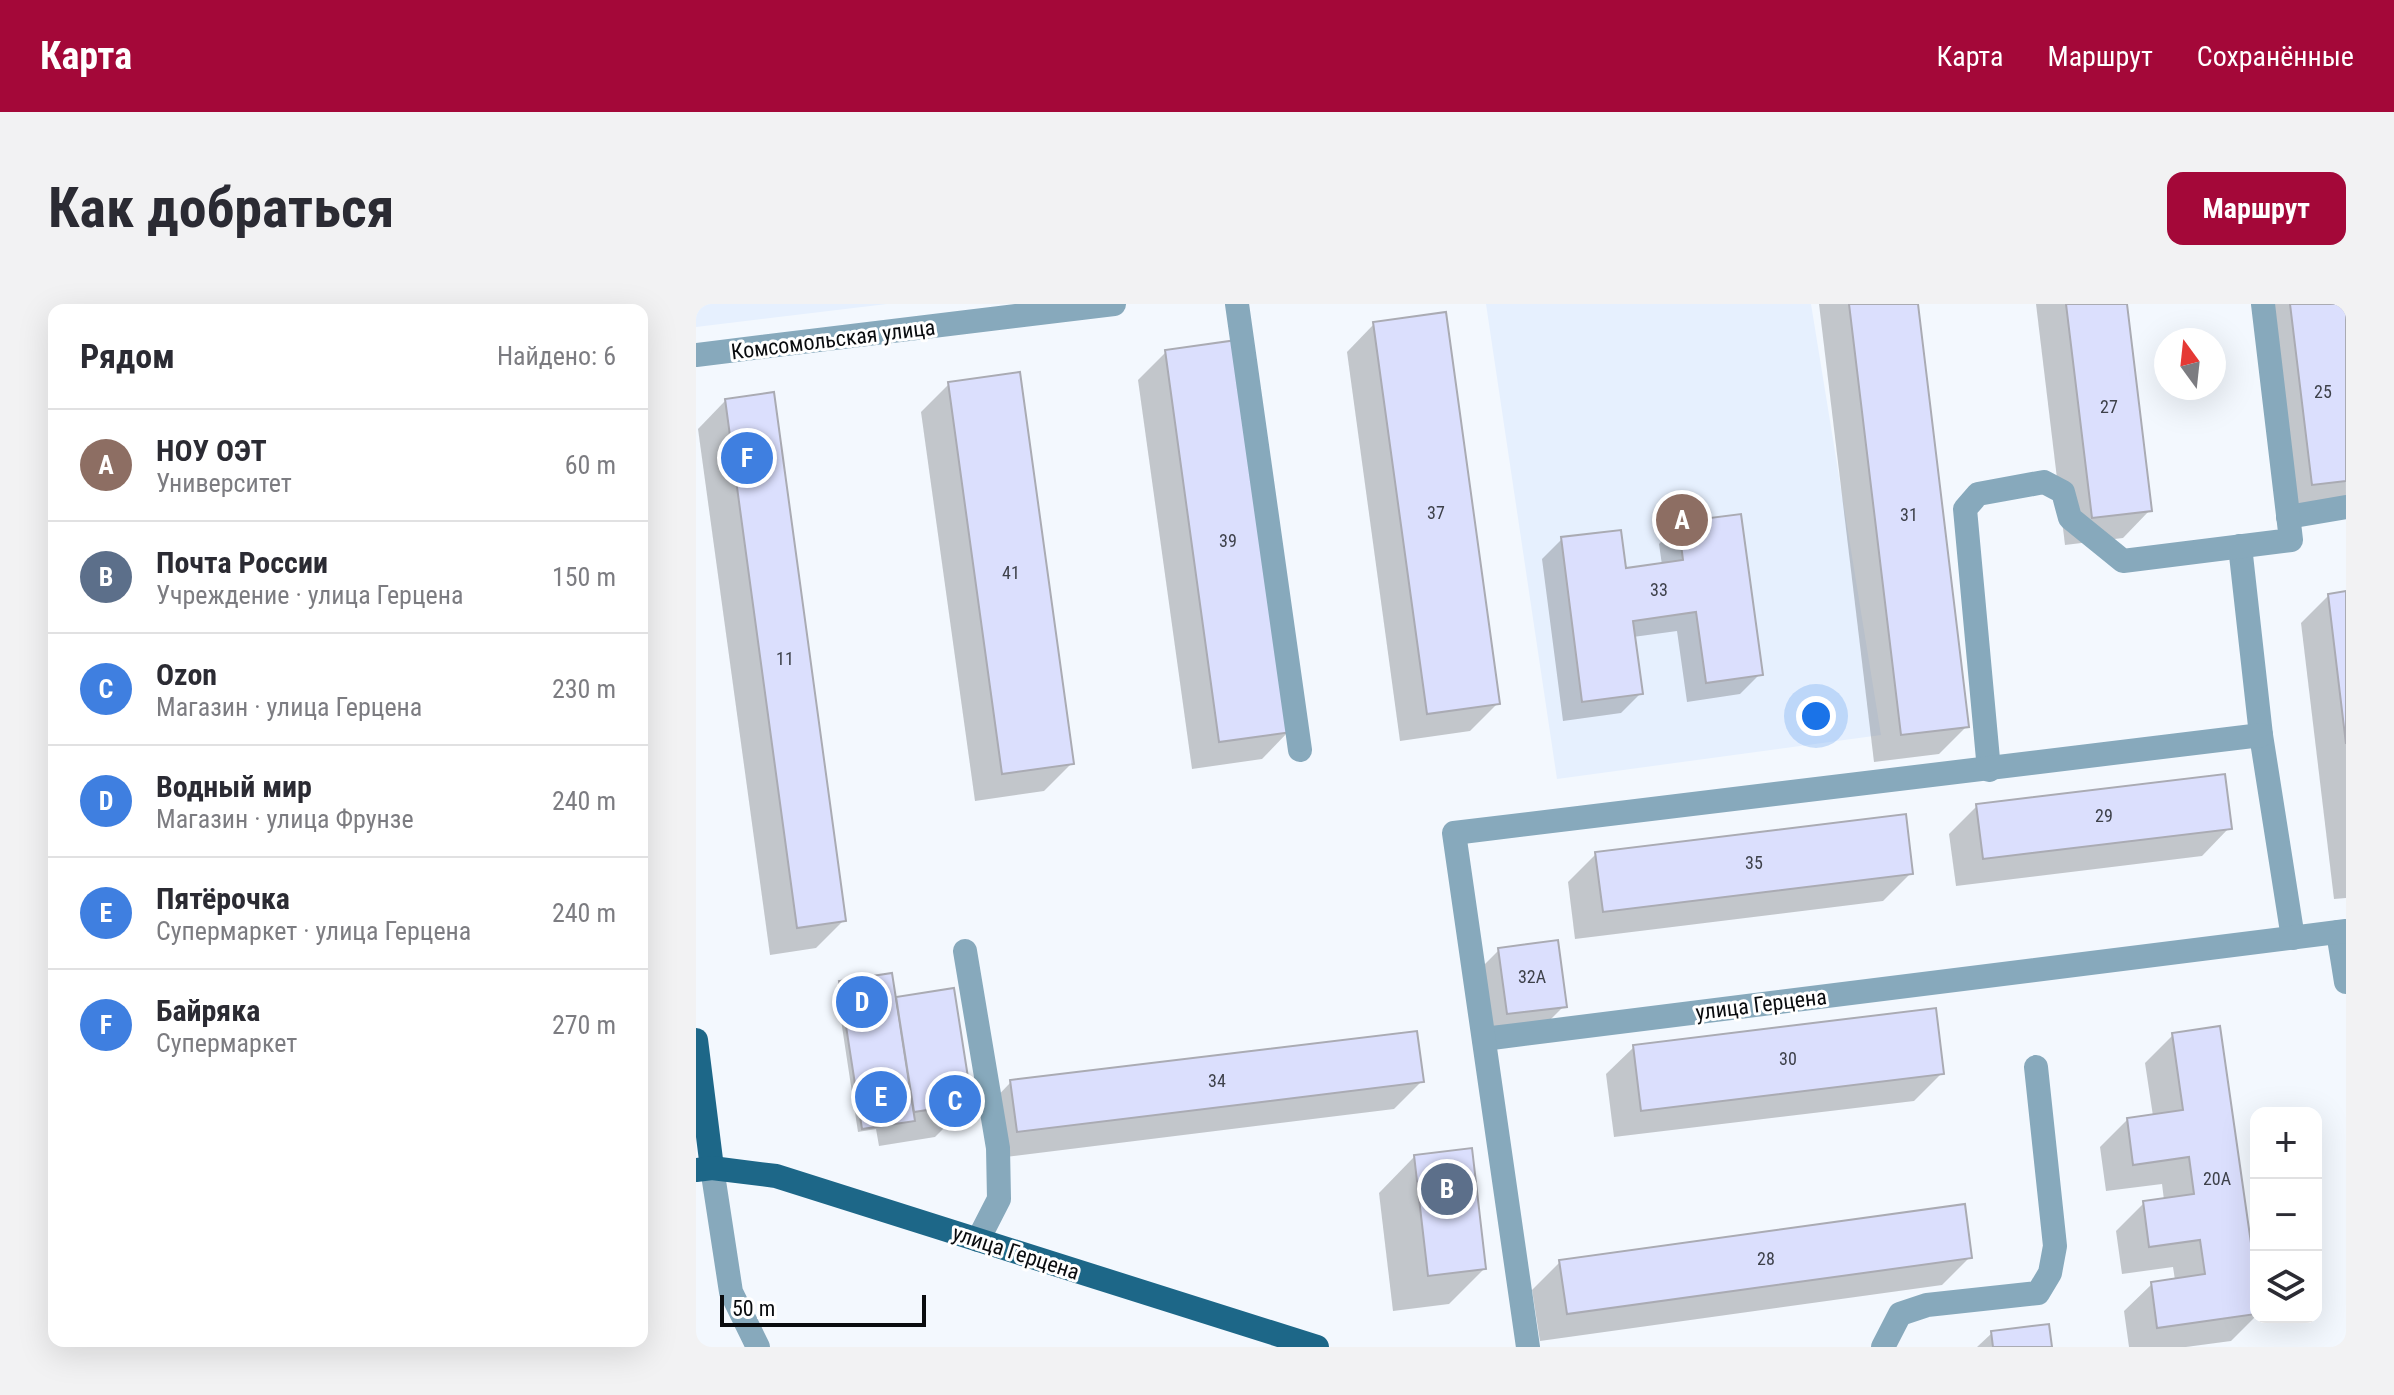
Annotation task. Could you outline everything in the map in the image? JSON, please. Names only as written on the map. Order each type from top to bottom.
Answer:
[{"type":"main road","points":[[696,1040],[704,1169]]},
{"type":"main road","name":"улица Герцена","points":[[704,1169],[776,1176],[1317,1347]]},
{"type":"street","name":"Комсомольская улица","points":[[696,355],[1114,304]]},
{"type":"street","points":[[1237,304],[1300,750]]},
{"type":"street","points":[[1989,770],[1965,509],[1978,494],[2044,482],[2063,492],[2070,518],[2123,561],[2291,540],[2263,304]]},
{"type":"street","points":[[2288,517],[2346,507]]},
{"type":"street","points":[[2240,546],[2261,735],[2293,938]]},
{"type":"street","points":[[1528,1347],[1454,833],[2261,735]]},
{"type":"street","points":[[2342,932],[2346,982]]},
{"type":"street","name":"улица Герцена","points":[[1484,1039],[2342,932]]},
{"type":"street","points":[[965,951],[998,1148],[999,1199],[978,1240]]},
{"type":"street","points":[[1883,1347],[1900,1314],[1927,1305],[2038,1293],[2050,1273],[2055,1246],[2036,1067]]},
{"type":"street","points":[[704,1169],[731,1292],[758,1347]]},
{"type":"shaded area","points":[[696,304],[887,304],[696,327]]},
{"type":"shaded area","points":[[1486,304],[1811,304],[1881,735],[1557,779]]},
{"type":"building","points":[[1849,304],[1918,304],[1969,727],[1901,735]]},
{"type":"building","points":[[2066,304],[2127,304],[2152,511],[2092,518]]},
{"type":"building","points":[[2290,304],[2346,304],[2346,481],[2312,485]]},
{"type":"building","points":[[1446,312],[1500,704],[1427,714],[1373,322]]},
{"type":"building","points":[[1237,340],[1292,732],[1219,742],[1165,350]]},
{"type":"building","points":[[1020,372],[1074,764],[1002,774],[948,382]]},
{"type":"building","points":[[774,392],[846,921],[797,928],[725,399]]},
{"type":"building","points":[[1741,514],[1763,675],[1706,683],[1696,612],[1633,621],[1643,694],[1582,702],[1561,537],[1621,530],[1626,568],[1683,560],[1678,522]]},
{"type":"building","points":[[2346,591],[2346,744],[2328,594]]},
{"type":"building","points":[[2225,774],[2232,829],[1983,859],[1976,804]]},
{"type":"building","points":[[1906,814],[1913,874],[1603,912],[1595,852]]},
{"type":"building","points":[[1558,940],[1567,1007],[1507,1014],[1498,948]]},
{"type":"building","points":[[892,973],[915,1121],[862,1129],[839,981]]},
{"type":"building","points":[[954,988],[972,1103],[914,1112],[896,997]]},
{"type":"building","points":[[1936,1008],[1944,1074],[1641,1111],[1633,1045]]},
{"type":"building","points":[[2220,1026],[2250,1236],[2250,1315],[2157,1328],[2151,1282],[2205,1274],[2200,1240],[2149,1247],[2143,1201],[2194,1194],[2189,1157],[2133,1165],[2127,1118],[2183,1110],[2172,1033]]},
{"type":"building","points":[[1417,1031],[1424,1082],[1017,1132],[1010,1080]]},
{"type":"building","points":[[1472,1148],[1486,1269],[1428,1276],[1414,1155]]},
{"type":"building","points":[[1965,1204],[1972,1258],[1567,1314],[1559,1260]]},
{"type":"building","points":[[2049,1324],[2052,1347],[1993,1347],[1991,1331]]},
{"type":"place","name":"Байряка","points":[[747,458]]},
{"type":"place","name":"НОУ ОЭТ","points":[[1682,520]]},
{"type":"place","name":"Водный мир","points":[[862,1002]]},
{"type":"place","name":"Пятёрочка","points":[[881,1097]]},
{"type":"place","name":"Ozon","points":[[955,1101]]},
{"type":"place","name":"Почта России","points":[[1447,1189]]}]
